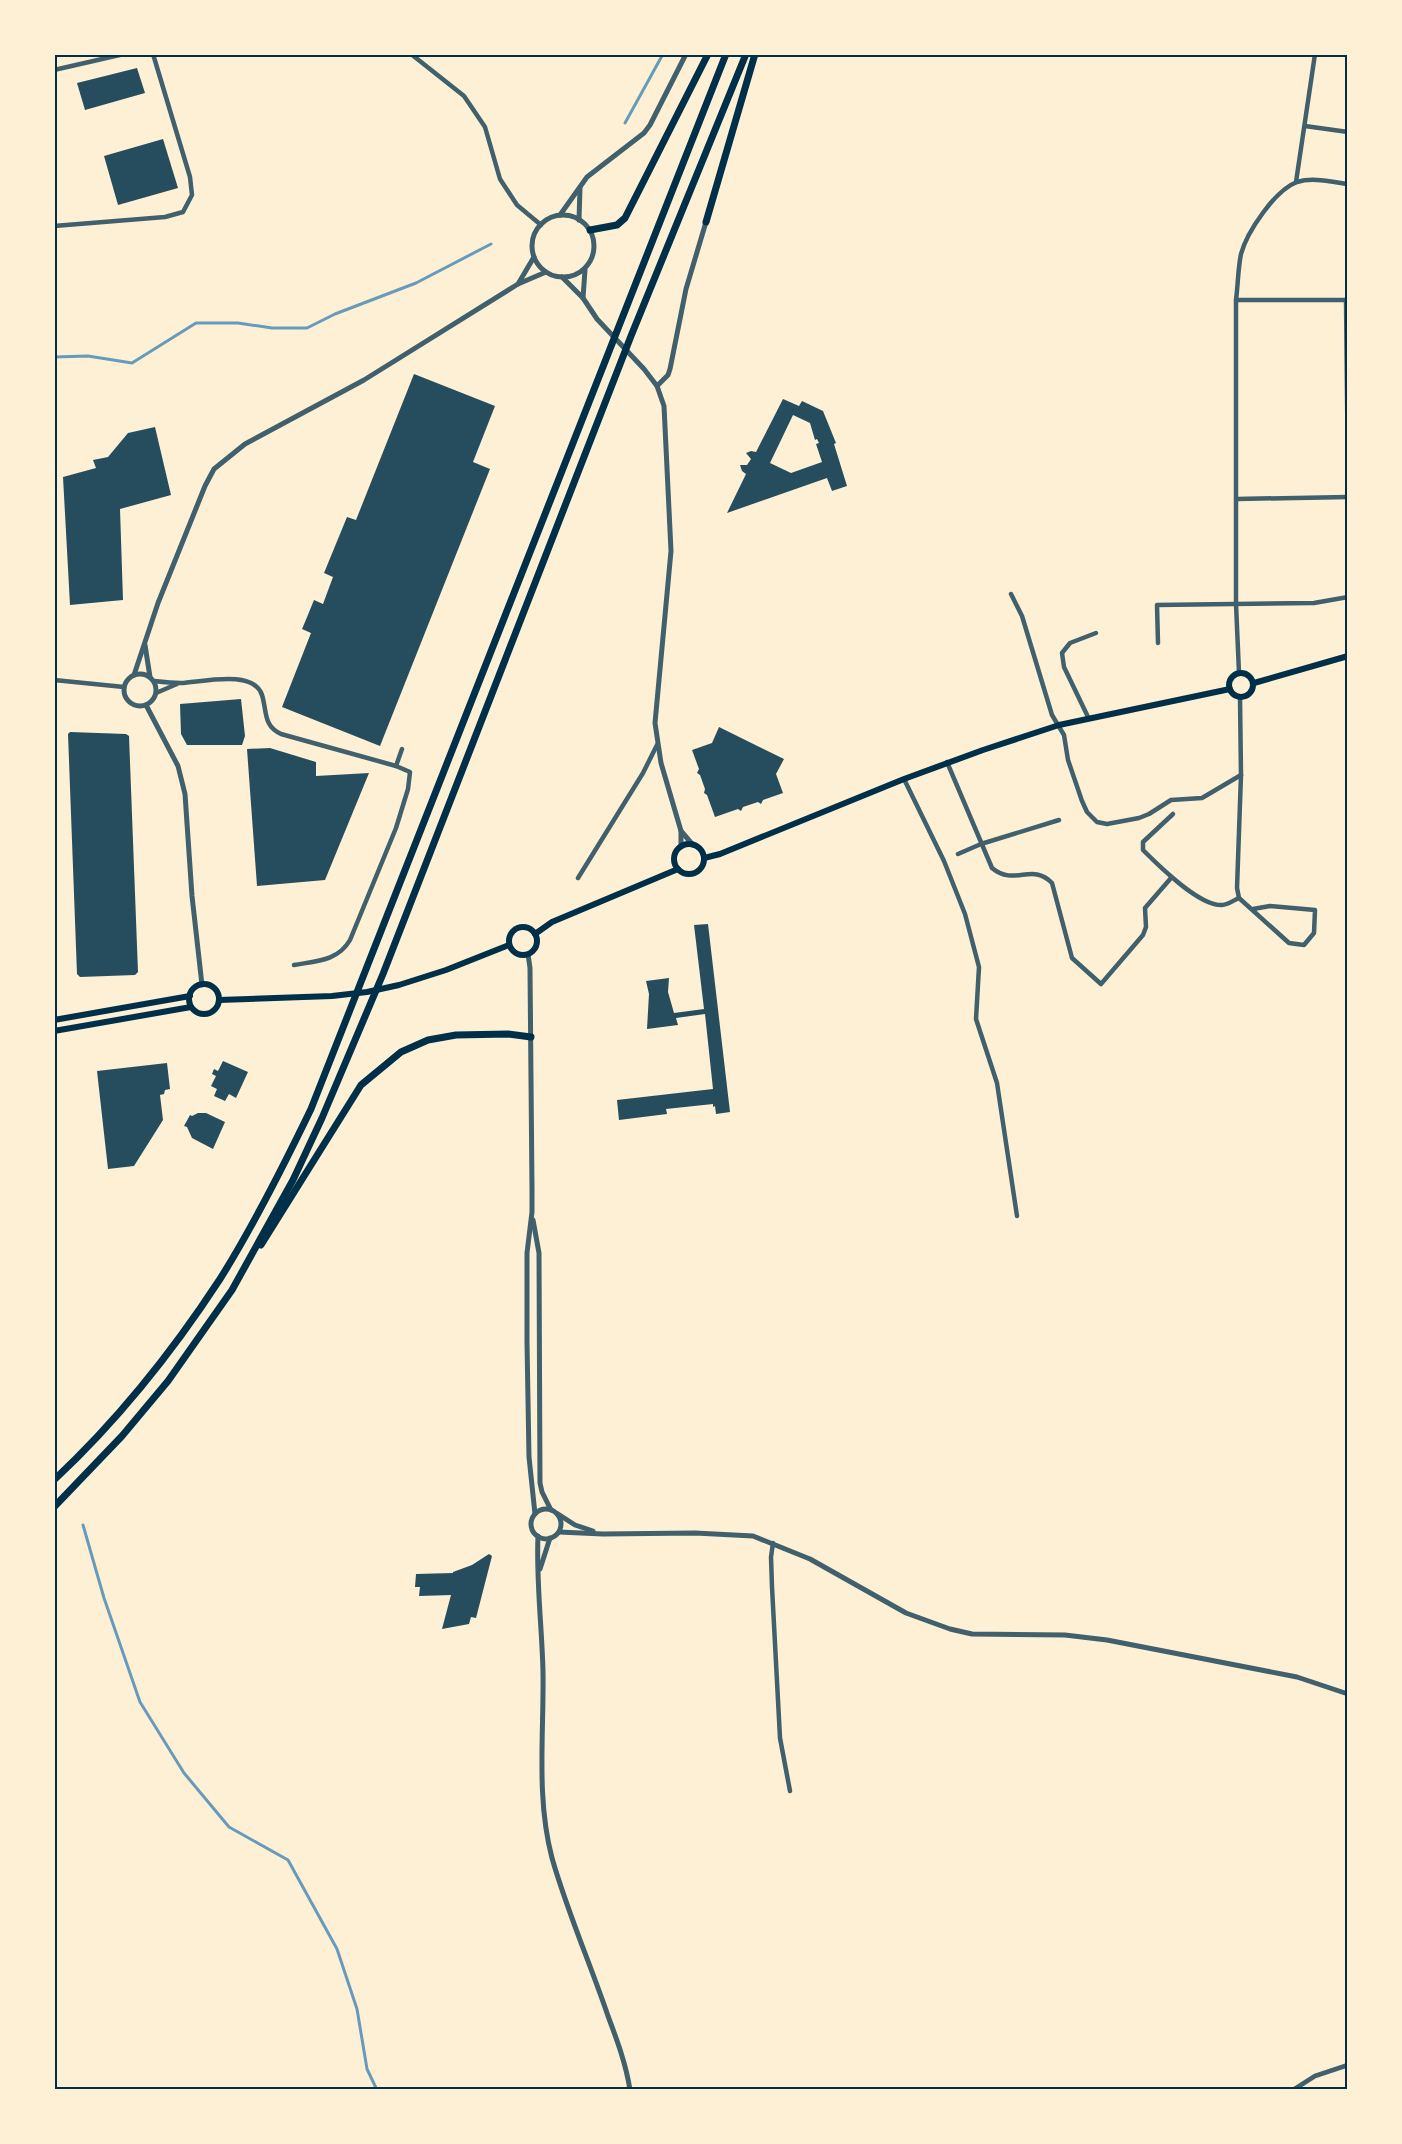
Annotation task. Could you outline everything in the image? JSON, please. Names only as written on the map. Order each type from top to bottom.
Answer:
[{"type":"highway","points":[[590,230],[617,225],[625,218],[708,54]]},
{"type":"highway","points":[[54,1480],[111,1422],[155,1369],[220,1278],[279,1175],[311,1109],[726,54]]},
{"type":"highway","points":[[232,1290],[293,1180],[360,1029],[631,336],[746,54]]},
{"type":"highway","points":[[706,222],[756,54]]},
{"type":"highway","points":[[54,1507],[122,1436],[168,1381],[232,1290],[295,1194],[361,1085],[401,1052],[428,1040],[456,1035],[508,1034],[531,1037]]},
{"type":"main road","points":[[1254,683],[1348,656]]},
{"type":"main road","points":[[1239,673],[1248,675],[1254,683],[1250,693],[1240,697],[1234,695],[1230,689],[1231,679],[1239,673]]},
{"type":"main road","points":[[704,858],[720,854],[947,762],[1059,725],[1230,689]]},
{"type":"main road","points":[[693,845],[700,850],[704,858],[701,868],[692,874],[687,874],[678,869],[674,858],[681,847],[693,845]]},
{"type":"main road","points":[[536,934],[552,922],[678,869]]},
{"type":"main road","points":[[518,927],[529,928],[536,934],[537,943],[528,954],[519,954],[509,945],[510,935],[518,927]]},
{"type":"main road","points":[[219,1000],[332,996],[367,992],[399,985],[446,970],[509,945]]},
{"type":"main road","points":[[54,1031],[191,1007],[199,1013],[208,1014],[216,1009],[218,995],[212,987],[202,985],[194,989],[190,996],[191,1007]]},
{"type":"main road","points":[[54,1020],[190,996]]},
{"type":"street","points":[[54,70],[124,54]]},
{"type":"street","points":[[54,226],[165,217],[183,212],[192,195],[190,177],[153,54]]},
{"type":"street","points":[[411,54],[464,96],[485,127],[500,179],[517,205],[541,225]]},
{"type":"street","points":[[560,215],[587,177],[644,133],[687,54]]},
{"type":"street","points":[[1296,182],[1315,54]]},
{"type":"street","points":[[1305,126],[1348,132]]},
{"type":"street","points":[[1239,673],[1236,604],[1236,300],[1241,253],[1251,231],[1266,208],[1296,182],[1313,180],[1348,184]]},
{"type":"street","points":[[579,220],[580,188]]},
{"type":"street","points":[[583,298],[585,270],[594,251],[590,230],[579,220],[570,216],[560,215],[551,218],[541,225],[533,239],[534,258],[546,272],[562,277],[583,298],[597,319],[657,386],[664,406],[671,551],[656,704],[657,746],[681,831],[681,847]]},
{"type":"street","points":[[657,386],[668,375],[670,369],[686,288],[706,222]]},
{"type":"street","points":[[518,284],[534,258]]},
{"type":"street","points":[[562,277],[585,270]]},
{"type":"street","points":[[179,683],[156,693],[151,702],[146,705],[136,706],[128,701],[124,687],[134,675],[159,603],[209,476],[222,461],[245,444],[364,380],[518,284],[546,272]]},
{"type":"street","points":[[1236,300],[1347,300],[1348,482]]},
{"type":"street","points":[[1237,499],[1348,497]]},
{"type":"street","points":[[1011,594],[1022,616],[1052,715],[1064,735],[1068,760],[1082,801],[1087,812],[1097,822],[1107,824],[1139,818],[1171,800],[1202,798],[1241,775]]},
{"type":"street","points":[[1158,643],[1157,604],[1314,603],[1348,597]]},
{"type":"street","points":[[1089,719],[1064,667],[1062,653],[1070,643],[1096,633]]},
{"type":"street","points":[[145,643],[156,693]]},
{"type":"street","points":[[134,675],[140,674],[152,679],[179,683],[233,679],[253,682],[262,692],[266,717],[273,730],[410,772],[408,789],[390,843],[350,940],[343,951],[336,956],[294,965]]},
{"type":"street","points":[[54,680],[124,687]]},
{"type":"street","points":[[1240,697],[1241,775],[1237,888],[1239,898],[1289,943],[1304,945],[1314,933],[1315,910],[1270,906],[1253,909]]},
{"type":"street","points":[[146,705],[178,766],[185,794],[202,985]]},
{"type":"street","points":[[578,878],[643,773],[657,746]]},
{"type":"street","points":[[396,766],[402,749]]},
{"type":"street","points":[[947,762],[992,868],[1000,875],[1009,877],[1038,873],[1052,883],[1072,958],[1101,984],[1143,935],[1146,927],[1145,908],[1171,878]]},
{"type":"street","points":[[904,779],[944,861],[965,914],[979,967],[976,1019],[997,1083],[1017,1216]]},
{"type":"street","points":[[1173,814],[1143,842],[1143,850],[1171,878],[1212,904],[1225,905],[1239,898]]},
{"type":"street","points":[[958,854],[981,844],[1059,820]]},
{"type":"street","points":[[681,831],[693,845]]},
{"type":"street","points":[[528,954],[532,1212],[527,1253],[527,1331],[530,1457],[535,1514],[531,1526],[538,1536],[543,1669],[543,1767],[547,1831],[563,1892],[617,2040],[630,2090]]},
{"type":"street","points":[[532,1212],[539,1253],[540,1483],[551,1510],[575,1526],[603,1534]]},
{"type":"street","points":[[535,1514],[540,1510],[551,1510]]},
{"type":"street","points":[[557,1514],[560,1519],[559,1532]]},
{"type":"street","points":[[539,1574],[550,1538],[559,1532],[753,1536],[810,1559],[906,1613],[950,1629],[972,1634],[1065,1635],[1107,1640],[1297,1677],[1325,1684],[1348,1694]]},
{"type":"street","points":[[538,1536],[550,1538]]},
{"type":"street","points":[[773,1543],[771,1577],[780,1738],[790,1791]]},
{"type":"street","points":[[1293,2090],[1315,2076],[1348,2065]]},
{"type":"building","points":[[137,68],[145,93],[85,110],[77,83]]},
{"type":"building","points":[[163,139],[178,188],[118,205],[104,156]]},
{"type":"building","points":[[414,374],[495,406],[473,462],[490,469],[380,746],[282,707],[311,633],[302,629],[314,600],[323,604],[333,577],[324,573],[347,517],[356,520]]},
{"type":"building","points":[[783,399],[799,406],[802,401],[823,411],[836,443],[834,444],[847,486],[832,491],[827,478],[727,513],[746,474],[740,465],[747,465],[751,459],[746,453],[756,452]],"holes":[[[793,415],[810,423],[815,440],[817,439],[819,443],[816,444],[822,462],[791,473],[770,463]]]},
{"type":"building","points":[[155,427],[171,495],[120,509],[123,600],[70,605],[63,477],[96,468],[93,460],[108,457],[128,433]]},
{"type":"building","points":[[241,699],[245,736],[242,745],[187,745],[181,734],[180,704]]},
{"type":"building","points":[[719,727],[784,759],[776,774],[783,793],[763,800],[761,804],[758,802],[743,807],[741,811],[738,809],[715,817],[707,795],[704,793],[705,789],[700,775],[697,773],[699,769],[692,750],[712,743]]},
{"type":"building","points":[[70,732],[129,736],[138,972],[135,975],[80,977],[77,974],[68,734]]},
{"type":"building","points":[[270,748],[316,762],[316,776],[369,773],[325,880],[257,886],[247,749]]},
{"type":"building","points":[[708,924],[730,1112],[716,1114],[713,1104],[666,1109],[667,1114],[619,1120],[617,1100],[713,1089],[705,1014],[676,1018],[678,1025],[647,1029],[649,994],[646,981],[669,978],[668,992],[674,1013],[704,1009],[694,925]]},
{"type":"building","points":[[223,1061],[248,1072],[236,1098],[229,1094],[225,1101],[214,1096],[217,1089],[211,1086],[216,1076],[212,1074],[214,1069],[218,1071]]},
{"type":"building","points":[[167,1063],[170,1089],[160,1095],[163,1120],[134,1166],[108,1169],[97,1071]]},
{"type":"building","points":[[206,1113],[225,1122],[213,1149],[192,1138],[187,1127],[184,1126],[190,1115]]},
{"type":"building","points":[[489,1554],[492,1556],[476,1618],[471,1617],[469,1624],[442,1629],[451,1595],[419,1596],[420,1587],[415,1587],[416,1574],[453,1573]]},
{"type":"waterway","points":[[625,123],[663,54]]},
{"type":"waterway","points":[[54,357],[88,356],[132,363],[196,323],[238,323],[272,328],[307,328],[335,314],[416,283],[491,244]]},
{"type":"waterway","points":[[83,1525],[104,1598],[140,1702],[184,1773],[229,1827],[288,1860],[337,1949],[357,2009],[367,2069],[377,2090]]}]
